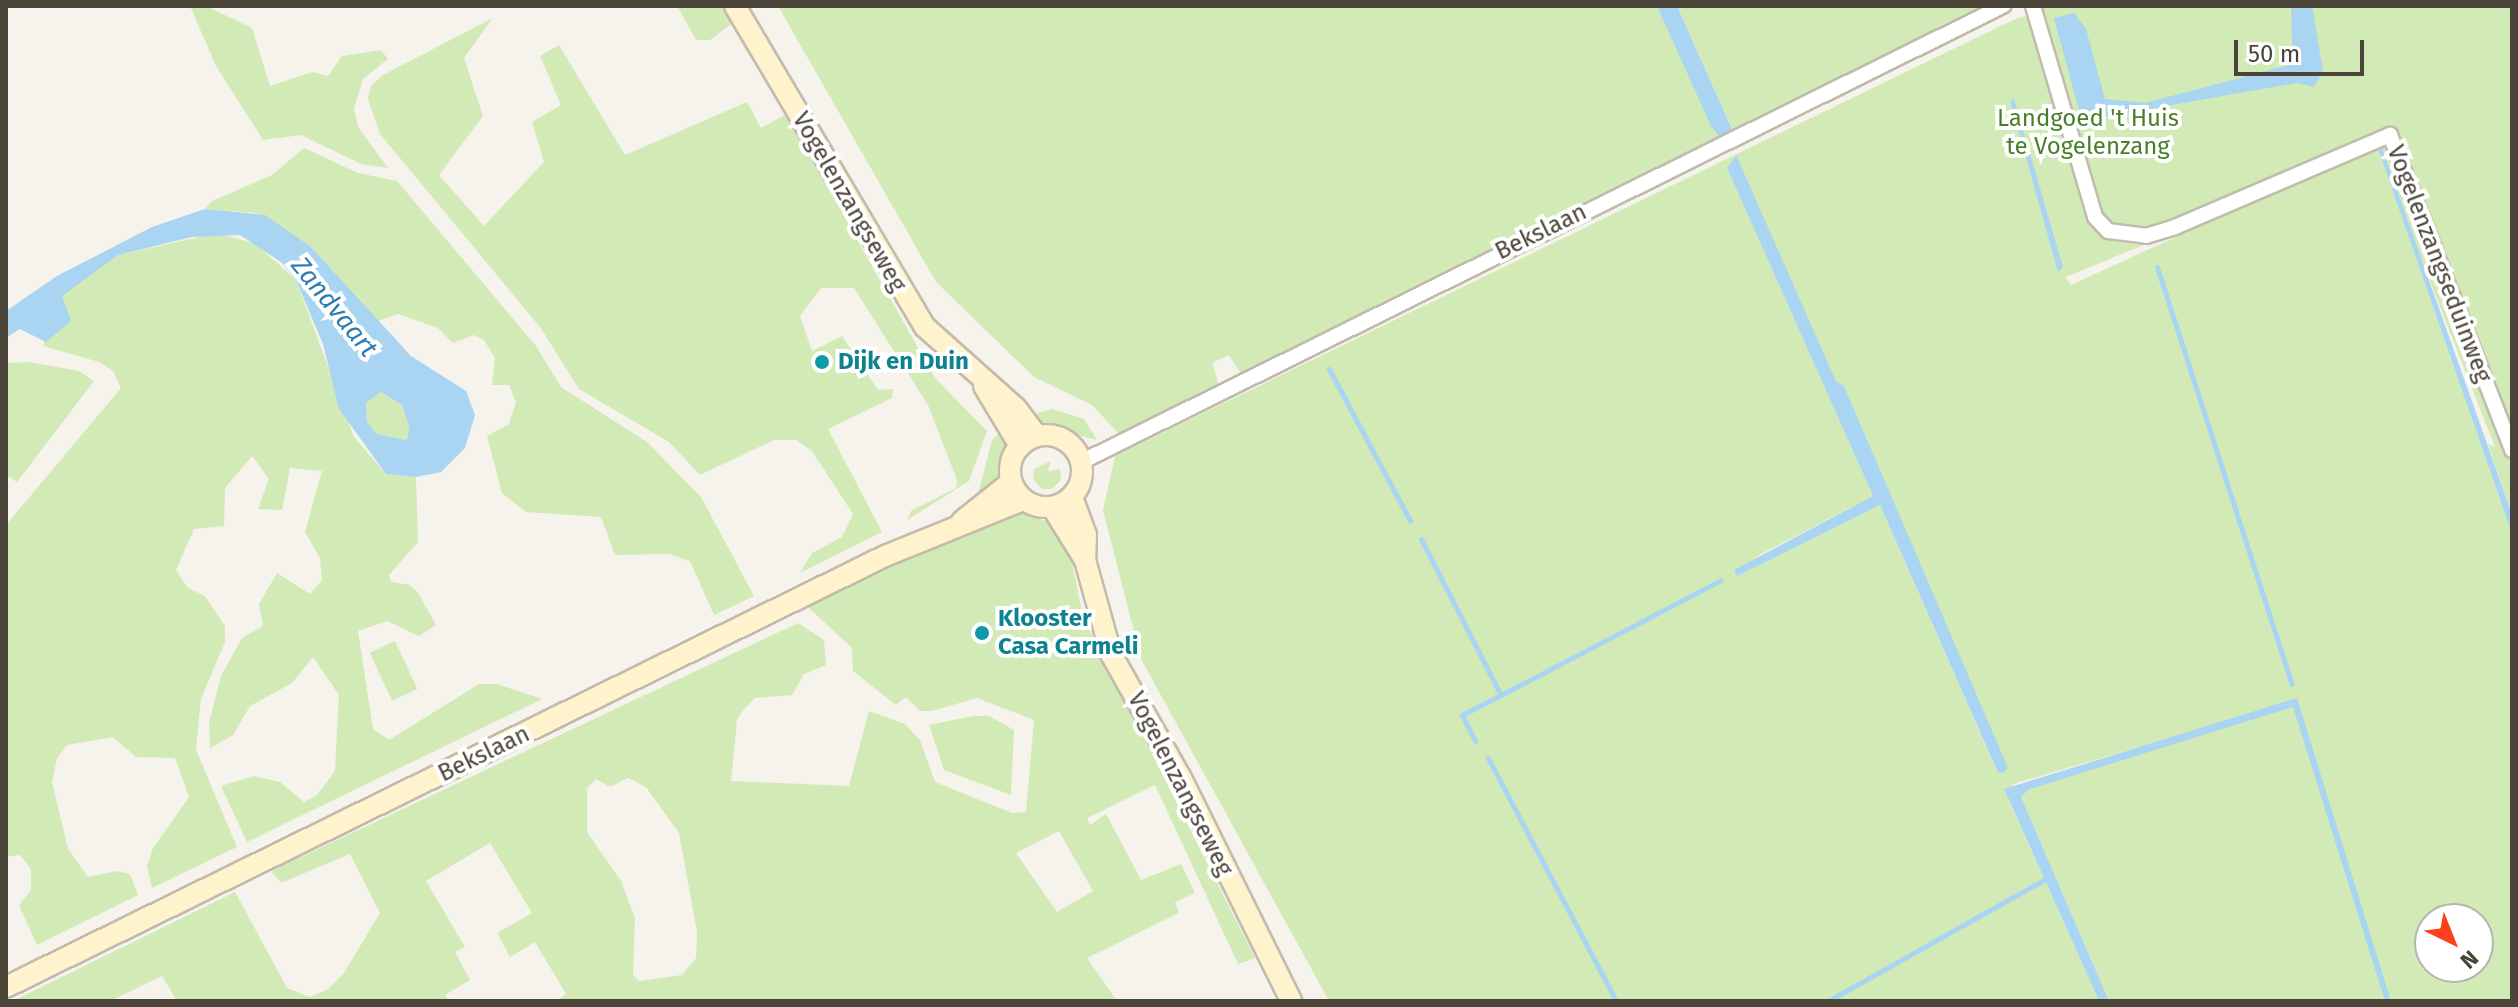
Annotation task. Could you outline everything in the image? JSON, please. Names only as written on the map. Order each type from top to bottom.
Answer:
[{"type":"main road","name":"Vogelenzangseweg","points":[[735,6],[906,299],[925,327],[982,383],[1016,408],[1028,441]]},
{"type":"main road","points":[[1060,438],[1081,462],[1080,484],[1072,497],[1052,507],[1023,500],[1011,482],[1010,467],[1028,441],[1060,438]]},
{"type":"main road","name":"Bekslaan","points":[[962,521],[1011,482]]},
{"type":"main road","name":"Vogelenzangseweg","points":[[1072,497],[1086,535],[1085,560]]},
{"type":"main road","name":"Bekslaan","points":[[6,987],[962,521],[1023,500]]},
{"type":"main road","name":"Vogelenzangseweg","points":[[1052,507],[1085,560],[1111,654],[1181,778],[1291,1001]]},
{"type":"street","name":"Bekslaan","points":[[1081,462],[2003,6]]},
{"type":"street","name":"Vogelenzangseduinweg","points":[[2033,6],[2095,217],[2108,231],[2146,236],[2175,227],[2390,135],[2512,450]]},
{"type":"green space","points":[[190,6],[206,6],[252,28],[270,86],[312,72],[328,76],[342,56],[381,50],[388,59],[363,79],[354,109],[358,127],[388,168],[361,164],[301,135],[263,140],[216,66]]},
{"type":"green space","points":[[677,6],[740,6],[734,22],[710,40],[696,40]]},
{"type":"green space","points":[[778,6],[1657,6],[1722,140],[1241,374],[1229,355],[1212,363],[1219,385],[1120,435],[1092,405],[1034,377],[936,282]]},
{"type":"green space","points":[[1677,6],[1984,6],[1734,134]]},
{"type":"green space","name":"Landgoed 't Huis te Vogelenzang","points":[[2042,6],[2512,6],[2512,514],[2488,444],[2495,447],[2377,146],[2512,534],[2512,1001],[2109,1001],[2021,797],[2032,788],[2258,712],[2013,784],[2008,799],[2099,1001],[1329,1001],[1141,659],[1103,510],[1117,448],[1127,450],[2013,20],[2025,16],[2030,21],[2044,14]],"holes":[[[1735,156],[1836,381],[1844,386],[2002,757],[1997,772],[1880,505],[1737,576],[1759,555],[1873,496],[1727,168]],[[2298,181],[2071,285],[2066,277]]]},
{"type":"green space","points":[[493,18],[464,58],[483,116],[439,175],[484,226],[544,162],[532,122],[561,105],[540,56],[559,45],[625,155],[747,102],[761,128],[790,112],[804,145],[935,378],[987,431],[969,481],[907,520],[911,511],[956,488],[957,480],[928,405],[854,288],[821,288],[800,316],[812,351],[842,336],[878,390],[893,389],[892,398],[828,429],[882,532],[800,573],[812,553],[842,537],[853,514],[812,451],[796,440],[774,440],[700,475],[669,442],[579,389],[540,327],[380,134],[368,99],[370,87],[383,75]]},
{"type":"green space","points":[[304,148],[358,173],[397,181],[536,346],[561,387],[647,442],[701,497],[754,596],[714,615],[690,561],[669,554],[615,555],[601,517],[526,512],[502,493],[487,436],[509,424],[516,402],[509,385],[492,385],[495,358],[484,340],[474,335],[453,343],[438,328],[398,314],[378,321],[311,247],[255,213],[205,209],[212,201],[272,175]]},
{"type":"green space","points":[[218,233],[256,244],[296,280],[354,437],[386,474],[416,477],[418,542],[389,575],[391,582],[410,585],[418,593],[436,625],[419,636],[387,621],[358,631],[373,729],[389,740],[479,684],[497,684],[542,699],[247,842],[221,786],[254,776],[280,782],[304,802],[317,795],[335,771],[339,695],[313,657],[292,683],[250,706],[233,735],[210,748],[209,723],[221,676],[242,638],[263,626],[259,604],[277,573],[310,594],[322,580],[320,558],[305,532],[322,471],[290,468],[282,510],[258,509],[269,479],[252,456],[225,488],[224,526],[194,529],[176,570],[188,588],[205,596],[225,626],[225,642],[201,699],[196,750],[237,847],[152,888],[147,866],[153,848],[189,797],[175,758],[136,757],[113,737],[67,745],[57,758],[52,782],[68,849],[88,877],[117,871],[130,874],[138,895],[37,945],[19,905],[31,890],[31,869],[20,855],[6,857],[6,525],[121,388],[113,371],[99,362],[43,346],[62,296],[81,278],[118,255]]},
{"type":"green space","points":[[29,362],[79,371],[94,381],[17,482],[6,475],[6,363]]},
{"type":"green space","points":[[381,392],[402,405],[409,426],[407,440],[377,434],[367,422],[366,403]]},
{"type":"green space","points":[[1052,409],[1084,419],[1097,440],[1041,426],[1030,415]]},
{"type":"green space","points":[[1002,431],[1007,453],[1000,476],[977,498],[992,440]]},
{"type":"green space","points":[[1051,461],[1048,471],[1060,469],[1061,480],[1052,489],[1042,489],[1033,479],[1034,469]]},
{"type":"green space","points":[[1021,513],[1049,522],[1069,547],[1083,617],[1255,958],[1238,964],[1155,785],[1087,818],[1090,825],[1106,814],[1141,880],[1181,864],[1195,893],[1175,902],[1179,913],[1087,958],[1117,1001],[556,1001],[566,994],[535,942],[510,957],[497,933],[532,913],[490,843],[426,881],[465,947],[455,952],[470,980],[445,995],[449,1001],[177,1001],[162,976],[110,1001],[13,1001],[235,892],[287,988],[310,997],[328,989],[344,973],[380,913],[350,854],[281,883],[271,871],[798,623],[824,640],[826,665],[804,674],[792,695],[755,698],[743,710],[737,720],[731,781],[849,786],[869,711],[905,724],[920,740],[935,782],[1012,813],[1026,812],[1034,720],[977,698],[932,711],[920,711],[906,697],[896,705],[853,671],[852,648],[808,607],[955,534]],"holes":[[[628,778],[646,787],[679,833],[697,932],[696,958],[682,975],[639,981],[633,975],[635,918],[621,881],[587,832],[587,788],[596,779],[610,787]],[[1059,831],[1093,891],[1057,912],[1016,853]]]},
{"type":"green space","points":[[395,641],[417,689],[392,701],[370,653]]},
{"type":"green space","points":[[989,716],[1014,730],[1011,795],[944,770],[929,725]]},
{"type":"water","points":[[1657,6],[1677,6],[1734,134],[1722,140],[1711,126]]},
{"type":"water","points":[[2291,6],[2312,6],[2323,71],[2314,87],[2297,83],[2092,119],[2080,114],[2054,18],[2074,13],[2086,29],[2105,99],[2145,103],[2293,64]]},
{"type":"water","points":[[2014,99],[2063,267],[2058,272],[2010,100]]},
{"type":"water","points":[[2381,145],[2512,514],[2512,534],[2377,146]]},
{"type":"water","points":[[1736,155],[1836,381],[1844,386],[2008,768],[2004,772],[1998,773],[1880,505],[1737,576],[1734,570],[1873,496],[1727,168]]},
{"type":"water","name":"Zandvaart","points":[[205,209],[265,215],[311,247],[411,356],[466,391],[475,415],[465,448],[441,472],[416,477],[386,474],[339,409],[323,344],[296,280],[281,262],[240,235],[192,237],[118,255],[62,296],[71,321],[46,342],[20,329],[6,338],[6,311],[57,276],[152,227]],"holes":[[[381,392],[402,405],[409,426],[407,440],[377,434],[367,422],[366,403]]]},
{"type":"water","points":[[2297,698],[2391,1001],[2385,1001],[2293,707],[2030,789],[2021,797],[2109,1001],[2099,1001],[2004,789]]},
{"type":"waterway","points":[[2157,267],[2292,684]]},
{"type":"waterway","points":[[1329,369],[1410,521]]},
{"type":"waterway","points":[[1421,539],[1501,695],[1462,715],[1475,741]]},
{"type":"waterway","points":[[1501,695],[1721,580]]},
{"type":"waterway","points":[[1488,758],[1616,1001]]},
{"type":"waterway","points":[[1828,1001],[2044,880]]},
{"type":"place","name":"Dijk en Duin","points":[[822,362]]},
{"type":"place","name":"Klooster Casa Carmeli","points":[[982,633]]}]
